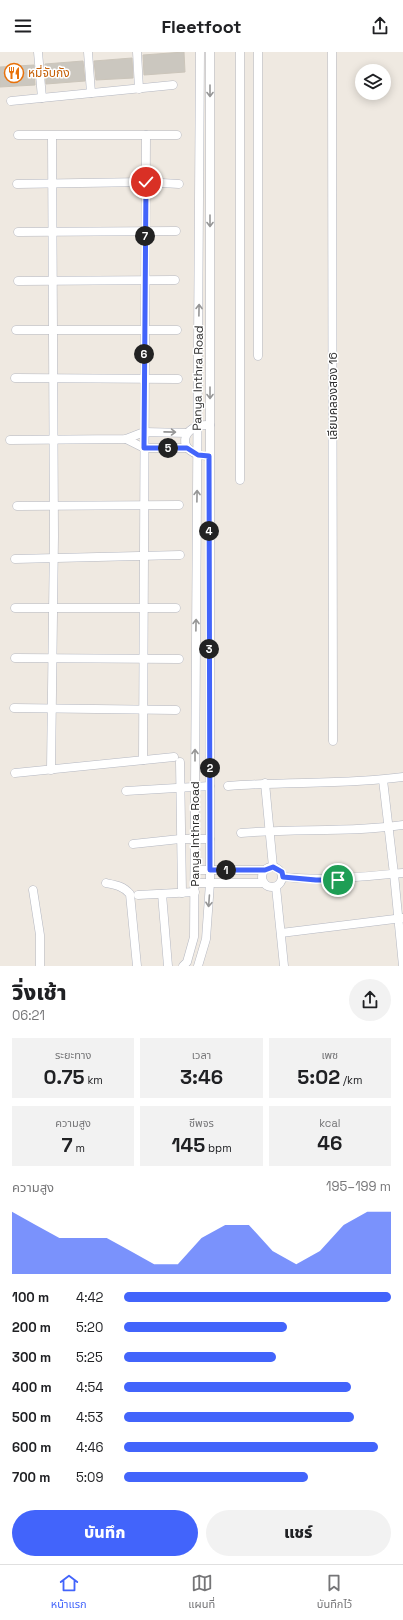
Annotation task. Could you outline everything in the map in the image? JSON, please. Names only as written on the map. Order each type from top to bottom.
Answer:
[{"type":"street","points":[[38,52],[42,98]]},
{"type":"street","points":[[88,52],[91,93]]},
{"type":"street","points":[[137,52],[139,89]]},
{"type":"street","name":"Panya Inthra Road","points":[[183,966],[187,962],[194,937],[195,892],[200,52]]},
{"type":"street","name":"Panya Inthra Road","points":[[198,966],[206,939],[210,883],[210,52]]},
{"type":"street","points":[[240,52],[240,480]]},
{"type":"street","points":[[258,52],[258,356]]},
{"type":"street","name":"เลียบคลองสอง 16","points":[[332,52],[333,741]]},
{"type":"street","points":[[11,101],[173,85]]},
{"type":"street","points":[[18,136],[177,135]]},
{"type":"street","points":[[51,770],[53,559],[52,136]]},
{"type":"street","points":[[143,760],[146,136]]},
{"type":"street","points":[[17,184],[146,182],[179,184]]},
{"type":"street","points":[[18,232],[176,231]]},
{"type":"street","points":[[18,281],[175,280]]},
{"type":"street","points":[[16,330],[177,330]]},
{"type":"street","points":[[15,378],[178,379]]},
{"type":"street","points":[[10,440],[126,439],[144,432],[187,432],[198,424],[210,425]]},
{"type":"street","points":[[187,432],[185,440],[187,448]]},
{"type":"street","points":[[126,439],[144,448],[187,448],[198,455],[209,456]]},
{"type":"street","points":[[17,506],[179,505]]},
{"type":"street","points":[[15,559],[180,555]]},
{"type":"street","points":[[15,608],[52,606],[144,606],[176,608]]},
{"type":"street","points":[[15,658],[179,659]]},
{"type":"street","points":[[14,708],[143,708],[176,710]]},
{"type":"street","points":[[15,773],[143,760],[177,760],[181,787],[180,839],[182,893]]},
{"type":"street","points":[[228,786],[266,783],[331,783],[403,778]]},
{"type":"street","points":[[383,780],[401,919],[402,966]]},
{"type":"street","points":[[195,870],[269,868],[282,872],[283,877],[281,883],[276,887],[269,887],[264,883],[262,876],[269,868],[271,830],[266,783]]},
{"type":"street","points":[[126,791],[210,786]]},
{"type":"street","points":[[241,833],[271,830],[328,832],[403,825]]},
{"type":"street","points":[[132,844],[180,839],[210,839]]},
{"type":"street","points":[[283,877],[338,880],[403,873]]},
{"type":"street","points":[[195,883],[264,883]]},
{"type":"street","points":[[106,884],[118,885],[125,888],[130,894],[137,966]]},
{"type":"street","points":[[276,887],[284,966]]},
{"type":"street","points":[[33,890],[40,935],[40,966]]},
{"type":"street","points":[[138,895],[195,892]]},
{"type":"street","points":[[162,894],[168,966]]},
{"type":"street","points":[[281,933],[401,919]]},
{"type":"building","points":[[184,52],[185,72],[144,75],[143,55]]},
{"type":"building","points":[[132,58],[133,78],[96,80],[94,61]]},
{"type":"building","points":[[83,61],[85,81],[46,84],[45,64]]},
{"type":"building","points":[[34,65],[35,85],[0,87],[0,67]]},
{"type":"place","name":"หมี่จับกัง","points":[[14,73]]},
{"type":"route","points":[[146,182],[144,448],[187,448],[198,455],[209,456],[210,870],[265,870],[269,867],[273,867],[278,868],[282,872],[283,877],[338,880]]}]
